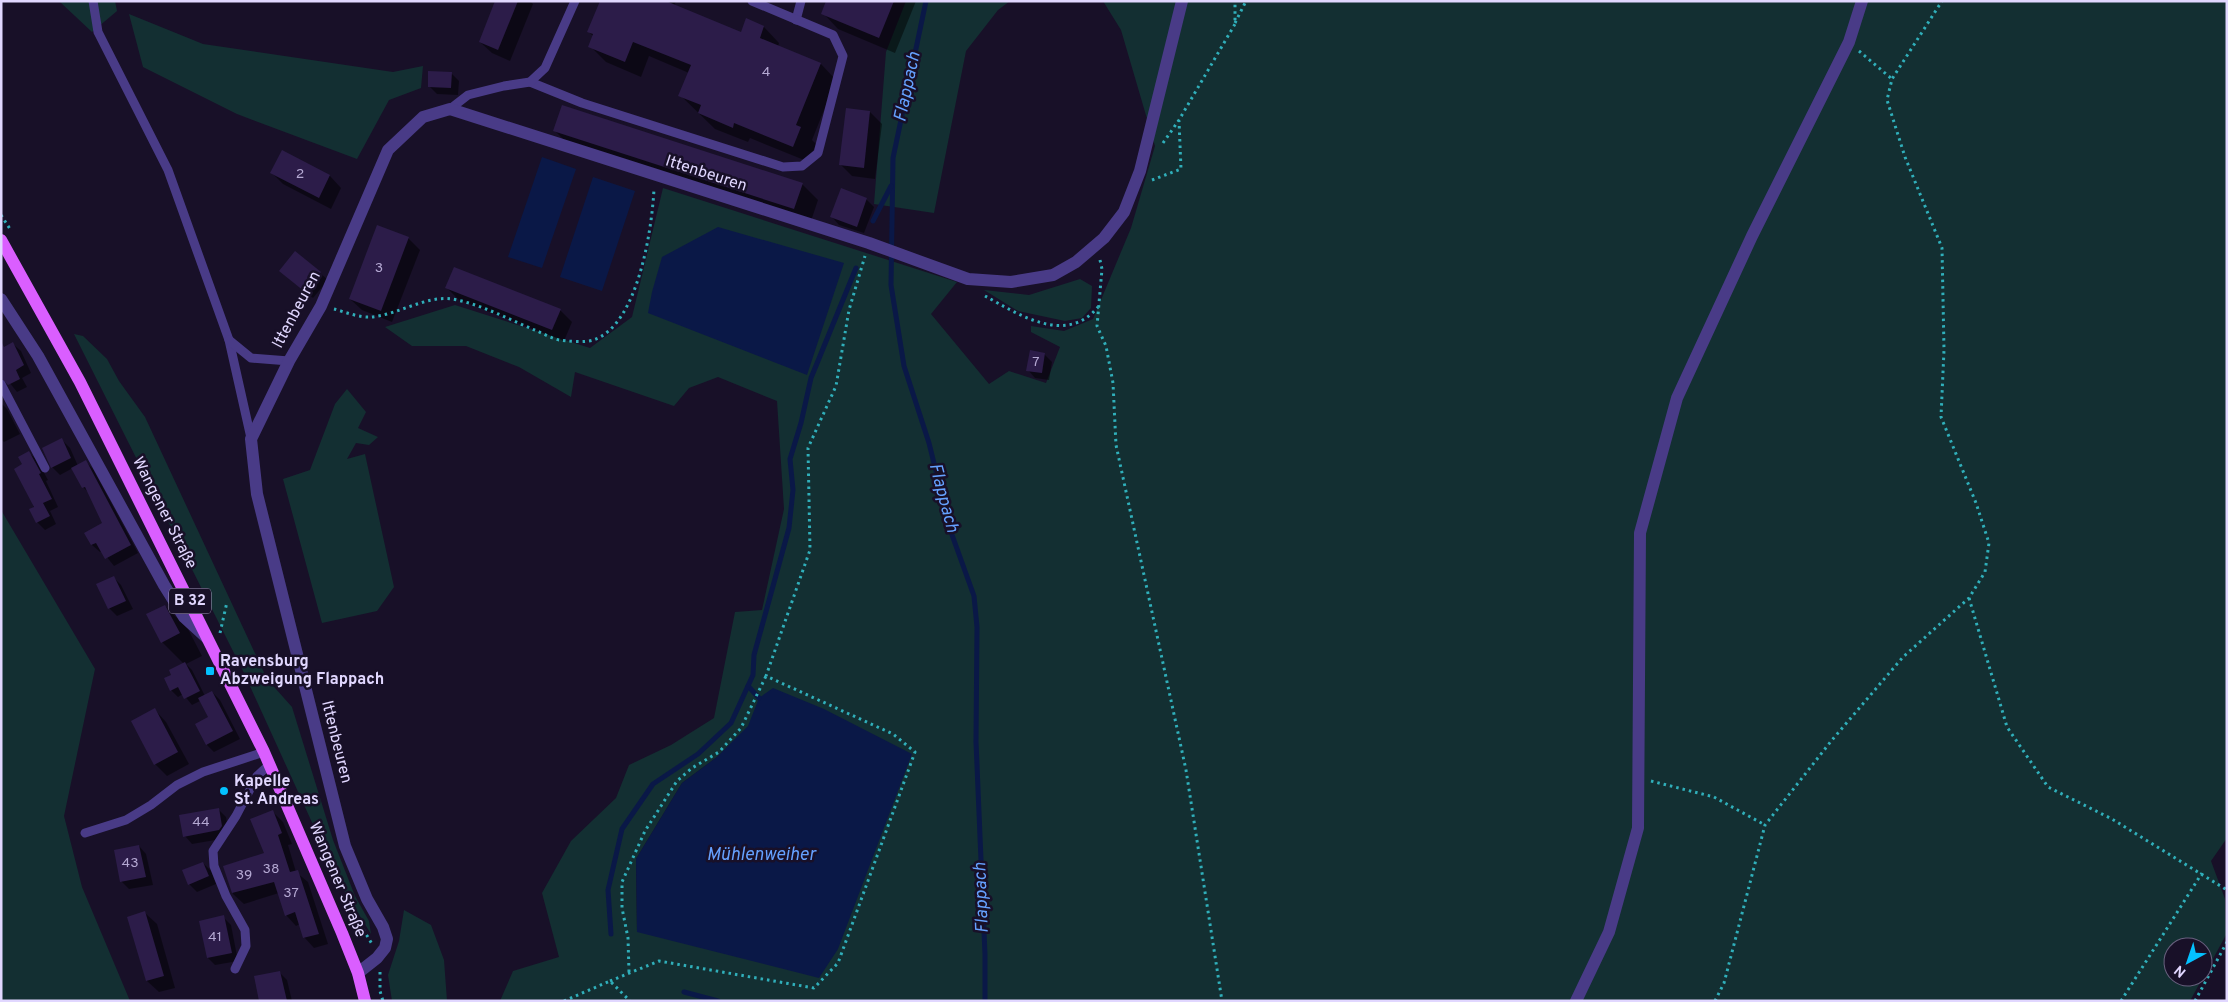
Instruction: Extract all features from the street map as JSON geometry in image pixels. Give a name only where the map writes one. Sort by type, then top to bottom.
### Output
[{"type":"main road","name":"Wangener Straße","points":[[1,240],[80,382],[215,637],[358,973],[365,1001]]},
{"type":"street","name":"Ittenbeuren","points":[[377,958],[384,948],[386,939],[383,927],[367,899],[345,846],[257,494],[251,439],[289,362],[321,306],[388,150],[423,117],[450,109],[874,245],[968,279],[1011,282],[1054,274],[1091,251],[1120,219],[1140,170],[1182,1]]},
{"type":"street","points":[[1576,1001],[1612,922],[1638,828],[1640,533],[1677,398],[1752,236],[1849,42],[1862,1]]},
{"type":"street","points":[[1,299],[38,356],[164,585],[184,617],[215,637]]},
{"type":"street","points":[[358,973],[377,958]]},
{"type":"lane","points":[[93,1],[98,32],[168,170],[229,340],[251,439]]},
{"type":"lane","points":[[530,82],[545,68],[575,1]]},
{"type":"lane","points":[[450,109],[468,96],[504,86],[530,82],[582,103],[783,167],[802,166],[818,153],[843,56],[833,35],[752,1]]},
{"type":"lane","points":[[796,20],[801,1]]},
{"type":"lane","points":[[229,340],[251,358],[289,362]]},
{"type":"lane","points":[[1,384],[45,468]]},
{"type":"lane","points":[[85,833],[126,820],[151,805],[177,785],[203,772],[267,758]]},
{"type":"lane","points":[[234,969],[246,946],[245,930],[226,896],[214,866],[214,851],[236,816],[267,758]]},
{"type":"path","points":[[1235,1],[1235,24]]},
{"type":"path","points":[[1144,148],[1156,152],[1179,120],[1235,24],[1246,1]]},
{"type":"path","points":[[1715,1001],[1724,982],[1765,825],[1832,740],[1903,657],[1969,598],[1985,572],[1989,543],[1976,503],[1941,418],[1944,350],[1942,248],[1905,157],[1887,100],[1892,79],[1942,1]]},
{"type":"path","points":[[1849,42],[1892,79]]},
{"type":"path","points":[[1132,188],[1181,169],[1179,120]]},
{"type":"path","points":[[321,306],[369,318],[398,312],[431,300],[450,299],[474,305],[559,340],[592,341],[610,329],[628,306],[642,263],[654,204],[655,174]]},
{"type":"path","points":[[629,972],[628,936],[622,908],[622,882],[645,831],[676,781],[692,768],[719,752],[741,728],[766,676],[810,550],[808,448],[836,386],[849,310],[874,245]]},
{"type":"path","points":[[1091,251],[1099,256],[1102,269],[1097,326],[1106,346],[1113,383],[1116,445],[1186,770],[1222,1001]]},
{"type":"path","points":[[968,279],[977,291],[1014,312],[1056,327],[1085,320],[1098,307]]},
{"type":"path","points":[[1969,598],[2007,728],[2048,787],[2112,819],[2227,890]]},
{"type":"path","points":[[215,637],[227,602]]},
{"type":"path","points":[[564,1001],[629,972],[659,961],[814,988],[838,963],[915,752],[893,734],[766,676]]},
{"type":"path","points":[[1639,778],[1714,797],[1765,825]]},
{"type":"path","points":[[2121,1001],[2202,873]]},
{"type":"path","points":[[2196,1001],[2227,942]]},
{"type":"path","points":[[377,958],[383,1001]]},
{"type":"path","points":[[610,981],[630,1001]]},
{"type":"green space","points":[[59,1],[115,1],[117,11],[92,32]]},
{"type":"green space","points":[[906,1],[1010,1],[998,10],[966,51],[934,213],[874,204],[886,52]]},
{"type":"green space","points":[[1103,1],[2227,1],[2227,838],[2211,861],[2225,899],[2226,935],[2213,959],[2213,937],[2163,937],[2163,987],[2198,987],[2190,1001],[500,1001],[513,971],[559,957],[542,893],[571,841],[616,798],[629,765],[671,745],[714,718],[735,612],[762,610],[784,509],[777,401],[718,377],[689,388],[674,406],[575,372],[571,397],[519,367],[466,346],[412,346],[385,327],[455,305],[590,348],[632,317],[663,188],[957,282],[931,314],[989,384],[1009,371],[1046,383],[1060,347],[1031,332],[1031,326],[1064,331],[1093,319],[1131,228],[1155,146],[1121,30]],"holes":[[[749,726],[637,932],[636,859],[682,783],[717,757]]]},
{"type":"green space","points":[[129,14],[203,44],[393,72],[423,66],[421,88],[389,100],[357,159],[237,114],[143,67]]},
{"type":"green space","points":[[1080,279],[1092,286],[1091,308],[1082,318],[1065,321],[1018,311],[984,290],[1029,295]]},
{"type":"green space","points":[[74,334],[83,336],[107,359],[119,381],[145,417],[267,679],[292,707],[333,840],[355,896],[369,921],[371,934],[340,884],[244,673]]},
{"type":"green space","points":[[347,389],[366,412],[358,428],[378,437],[369,445],[356,443],[347,459],[365,454],[394,587],[377,611],[322,623],[283,479],[310,470],[335,404]]},
{"type":"green space","points":[[1,510],[95,669],[64,816],[82,887],[130,1001],[1,1001]]},
{"type":"green space","points":[[404,910],[431,925],[444,960],[447,1001],[392,1001],[388,975],[399,941]]},
{"type":"water","points":[[542,157],[576,169],[542,268],[508,257]]},
{"type":"water","points":[[593,177],[635,191],[602,291],[560,277]]},
{"type":"water","points":[[718,227],[844,263],[807,375],[648,313],[662,257]]},
{"type":"water","name":"Mühlenweiher","points":[[773,688],[824,709],[912,754],[838,949],[819,978],[637,932],[636,859],[682,783],[717,757],[748,726],[759,698]]},
{"type":"building","points":[[495,1],[518,1],[498,50],[479,42]]},
{"type":"building","points":[[600,1],[666,1],[741,32],[746,18],[764,26],[760,38],[821,63],[796,125],[801,127],[793,147],[734,123],[733,128],[698,113],[701,105],[678,96],[691,65],[633,42],[625,62],[588,47],[593,34],[587,32]]},
{"type":"building","points":[[826,1],[894,1],[879,38],[821,14]]},
{"type":"building","points":[[428,71],[452,72],[451,88],[428,87]]},
{"type":"building","points":[[562,105],[803,183],[794,209],[553,131]]},
{"type":"building","points":[[846,108],[870,111],[864,168],[839,165]]},
{"type":"building","points":[[282,150],[330,175],[319,198],[270,173]]},
{"type":"building","points":[[841,188],[867,198],[857,227],[830,217]]},
{"type":"building","points":[[377,225],[409,237],[381,311],[349,299]]},
{"type":"building","points":[[295,251],[321,272],[305,292],[279,271]]},
{"type":"building","points":[[454,267],[561,309],[552,330],[445,288]]},
{"type":"building","points":[[1,341],[4,347],[13,342],[24,365],[16,370],[20,379],[8,385],[1,378]]},
{"type":"building","points":[[1030,350],[1045,353],[1042,373],[1026,371]]},
{"type":"building","points":[[62,438],[71,458],[51,468],[42,448]]},
{"type":"building","points":[[29,451],[52,499],[43,503],[50,516],[36,523],[29,509],[34,507],[14,469],[22,464],[18,457]]},
{"type":"building","points":[[86,460],[131,545],[105,559],[96,543],[91,545],[84,533],[102,523],[85,487],[82,488],[71,468]]},
{"type":"building","points":[[114,576],[126,601],[108,609],[96,584]]},
{"type":"building","points":[[165,605],[180,633],[161,643],[146,614]]},
{"type":"building","points":[[185,662],[200,691],[184,699],[178,687],[170,691],[164,678],[171,675],[169,670]]},
{"type":"building","points":[[212,691],[233,731],[206,745],[195,724],[208,717],[198,698]]},
{"type":"building","points":[[155,708],[178,752],[154,765],[131,721]]},
{"type":"building","points":[[219,808],[222,826],[219,830],[183,837],[179,815]]},
{"type":"building","points":[[273,810],[282,833],[278,835],[290,872],[298,870],[319,934],[303,938],[295,912],[285,916],[274,882],[232,893],[223,866],[264,853],[250,819]]},
{"type":"building","points":[[139,845],[146,877],[120,882],[114,850]]},
{"type":"building","points":[[203,862],[209,876],[188,885],[182,870]]},
{"type":"building","points":[[145,911],[164,976],[146,981],[127,917]]},
{"type":"building","points":[[224,915],[232,953],[207,958],[199,921]]},
{"type":"building","points":[[280,971],[287,1001],[259,1001],[254,976]]},
{"type":"waterway","name":"Flappach","points":[[926,1],[893,158],[891,285],[904,366],[929,443],[951,532],[974,596],[977,627],[976,742],[985,954],[985,1001]]},
{"type":"waterway","points":[[873,221],[891,186]]},
{"type":"waterway","points":[[611,934],[608,890],[622,829],[653,784],[698,754],[731,723],[753,675],[754,655],[789,528],[793,490],[790,459],[801,423],[811,378],[856,268]]},
{"type":"waterway","points":[[748,686],[759,698]]},
{"type":"waterway","points":[[684,992],[718,1001]]},
{"type":"place","name":"Ravensburg Abzweigung Flappach","points":[[210,671]]},
{"type":"place","name":"Kapelle St. Andreas","points":[[224,791]]}]
